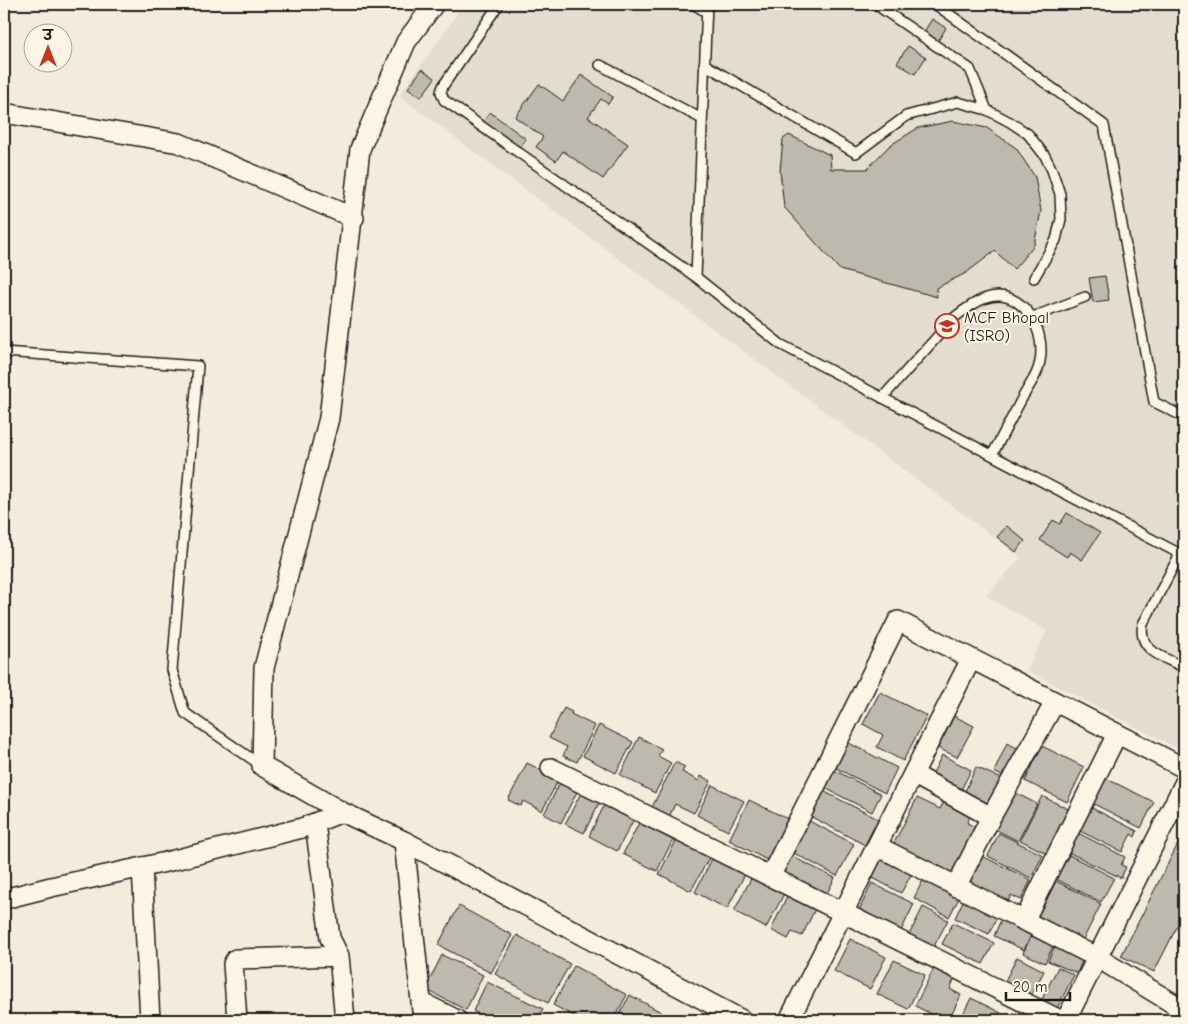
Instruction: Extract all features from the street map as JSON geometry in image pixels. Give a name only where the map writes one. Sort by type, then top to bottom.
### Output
[{"type":"street","points":[[434,4],[406,42],[360,149],[354,218],[329,418],[264,668],[262,766],[342,812],[404,841],[742,1020]]},
{"type":"street","points":[[4,113],[179,144],[354,218]]},
{"type":"street","points":[[770,877],[898,621],[1184,768]]},
{"type":"street","points":[[789,1020],[971,659]]},
{"type":"street","points":[[956,887],[1055,702]]},
{"type":"street","points":[[1024,921],[1117,734]]},
{"type":"street","points":[[551,768],[1060,1020]]},
{"type":"street","points":[[913,774],[992,817]]},
{"type":"street","points":[[1066,1020],[1184,784]]},
{"type":"street","points":[[4,899],[293,830],[342,812]]},
{"type":"street","points":[[315,823],[330,938],[340,956],[344,1020]]},
{"type":"street","points":[[404,841],[422,1011],[457,1020]]},
{"type":"street","points":[[877,846],[1098,958],[1184,1010]]},
{"type":"street","points":[[142,867],[150,1020]]},
{"type":"street","points":[[237,1020],[233,964],[236,959],[340,956]]},
{"type":"lane","points":[[499,4],[443,86],[441,92],[444,100],[696,278],[780,344],[1182,555],[1143,624],[1142,630],[1148,649],[1184,668]]},
{"type":"lane","points":[[693,4],[706,8],[696,278]]},
{"type":"lane","points":[[875,4],[970,69],[987,110]]},
{"type":"lane","points":[[934,4],[1104,125],[1154,402],[1184,416]]},
{"type":"lane","points":[[704,64],[856,153],[906,116],[958,102],[987,110],[1010,122],[1028,134],[1045,156],[1060,194],[1061,219],[1056,240],[1034,278]]},
{"type":"lane","points":[[600,65],[702,119]]},
{"type":"lane","points":[[882,398],[955,317],[979,301],[997,295],[1006,296],[1017,302],[1033,317],[1040,339],[1040,354],[1036,374],[992,455]]},
{"type":"lane","points":[[1033,317],[1085,297]]},
{"type":"lane","points":[[4,352],[198,366],[172,670],[185,713],[262,766]]},
{"type":"shaded area","name":"MCF Bhopal (ISRO)","points":[[464,4],[1184,4],[1184,752],[1026,670],[1047,631],[986,596],[1021,557],[399,96]]},
{"type":"building","points":[[932,19],[946,28],[938,41],[923,33]]},
{"type":"building","points":[[908,46],[926,57],[915,74],[897,63]]},
{"type":"building","points":[[422,69],[435,78],[421,97],[408,88]]},
{"type":"building","points":[[581,75],[613,97],[608,104],[601,99],[588,117],[628,144],[603,179],[563,151],[556,161],[536,147],[543,137],[515,117],[539,84],[563,101]]},
{"type":"building","points":[[490,112],[526,139],[518,150],[482,123]]},
{"type":"building","points":[[953,121],[987,128],[1016,148],[1035,177],[1041,211],[1034,245],[1014,269],[995,251],[966,273],[936,288],[937,297],[840,270],[784,207],[780,171],[783,139],[789,135],[830,155],[831,169],[867,169],[889,146],[918,128]]},
{"type":"building","points":[[1105,276],[1109,300],[1093,302],[1089,278]]},
{"type":"building","points":[[1067,513],[1100,533],[1082,560],[1070,552],[1067,557],[1040,540],[1053,520],[1060,524]]},
{"type":"building","points":[[1007,526],[1025,541],[1016,552],[997,537]]},
{"type":"building","points":[[880,692],[927,716],[903,761],[877,747],[883,735],[863,724]]},
{"type":"building","points":[[564,708],[572,712],[571,714],[595,726],[577,762],[563,756],[567,747],[549,738]]},
{"type":"building","points":[[954,716],[974,726],[957,757],[938,748]]},
{"type":"building","points":[[599,725],[633,742],[616,773],[583,756]]},
{"type":"building","points":[[639,737],[662,749],[658,756],[671,763],[655,793],[620,775]]},
{"type":"building","points":[[845,741],[897,768],[885,793],[832,766]]},
{"type":"building","points":[[1007,743],[1021,750],[1007,778],[994,772]]},
{"type":"building","points":[[1042,746],[1084,767],[1067,802],[1025,781]]},
{"type":"building","points":[[942,755],[971,770],[960,792],[931,777]]},
{"type":"building","points":[[675,762],[685,767],[682,772],[699,781],[701,776],[711,781],[694,813],[675,804],[669,817],[651,809]]},
{"type":"building","points":[[527,763],[559,779],[542,811],[523,801],[521,806],[508,800]]},
{"type":"building","points":[[828,767],[881,794],[872,812],[819,785]]},
{"type":"building","points":[[976,767],[1006,781],[991,812],[962,798]]},
{"type":"building","points":[[1103,777],[1154,802],[1141,828],[1090,802]]},
{"type":"building","points":[[562,779],[579,788],[561,823],[544,814]]},
{"type":"building","points":[[712,785],[744,801],[728,831],[697,815]]},
{"type":"building","points":[[821,790],[878,819],[865,845],[808,815]]},
{"type":"building","points":[[1010,790],[1037,804],[1018,841],[991,827]]},
{"type":"building","points":[[582,791],[600,801],[584,833],[565,824]]},
{"type":"building","points":[[947,796],[973,810],[967,823],[980,829],[953,880],[891,849],[917,798],[940,809]]},
{"type":"building","points":[[1042,796],[1072,811],[1050,855],[1020,840]]},
{"type":"building","points":[[749,800],[788,819],[767,860],[729,840]]},
{"type":"building","points":[[605,804],[634,819],[617,851],[589,836]]},
{"type":"building","points":[[1088,806],[1137,831],[1135,837],[1131,834],[1122,852],[1076,829]]},
{"type":"building","points":[[809,821],[854,844],[837,876],[792,852]]},
{"type":"building","points":[[639,823],[673,840],[657,871],[623,854]]},
{"type":"building","points":[[1184,832],[1184,913],[1154,972],[1121,956]]},
{"type":"building","points":[[999,833],[1043,855],[1031,878],[988,856]]},
{"type":"building","points":[[1078,833],[1125,857],[1121,865],[1126,867],[1121,878],[1068,852]]},
{"type":"building","points":[[677,839],[710,856],[691,891],[659,874]]},
{"type":"building","points":[[883,853],[912,873],[901,893],[871,877]]},
{"type":"building","points":[[978,854],[1031,880],[1021,900],[1011,895],[1005,908],[961,886]]},
{"type":"building","points":[[714,855],[746,872],[727,909],[695,892]]},
{"type":"building","points":[[1069,855],[1114,878],[1101,902],[1056,879]]},
{"type":"building","points":[[791,856],[835,878],[825,897],[781,874]]},
{"type":"building","points":[[754,873],[786,890],[766,928],[734,911]]},
{"type":"building","points":[[924,878],[960,896],[949,917],[914,898]]},
{"type":"building","points":[[1056,881],[1101,904],[1082,942],[1031,917],[1038,904],[1043,907]]},
{"type":"building","points":[[872,883],[914,904],[901,931],[859,910]]},
{"type":"building","points":[[789,892],[817,905],[802,936],[792,932],[788,939],[771,930]]},
{"type":"building","points":[[965,897],[999,913],[989,934],[955,918]]},
{"type":"building","points":[[459,906],[512,935],[491,973],[438,945]]},
{"type":"building","points":[[923,907],[948,920],[933,948],[909,935]]},
{"type":"building","points":[[1002,917],[1033,931],[1024,950],[994,936]]},
{"type":"building","points":[[953,923],[994,943],[983,964],[942,944]]},
{"type":"building","points":[[1033,932],[1055,942],[1045,963],[1023,953]]},
{"type":"building","points":[[517,935],[570,964],[548,1003],[495,974]]},
{"type":"building","points":[[850,939],[886,957],[870,989],[834,971]]},
{"type":"building","points":[[1057,941],[1085,954],[1077,973],[1048,961]]},
{"type":"building","points":[[442,955],[483,975],[466,1010],[425,989]]},
{"type":"building","points":[[1017,957],[1044,971],[1030,998],[1003,985]]},
{"type":"building","points":[[894,960],[925,975],[908,1009],[877,994]]},
{"type":"building","points":[[936,964],[956,975],[950,989],[961,995],[949,1020],[944,1020],[915,1006]]},
{"type":"building","points":[[574,966],[627,995],[613,1020],[581,1020],[553,1005]]},
{"type":"building","points":[[1058,967],[1074,975],[1055,1012],[1039,1005]]},
{"type":"building","points":[[487,982],[543,1009],[537,1020],[491,1020],[473,1011]]},
{"type":"building","points":[[630,995],[670,1017],[668,1020],[616,1020]]},
{"type":"building","points":[[971,998],[1001,1013],[997,1020],[960,1020]]},
{"type":"building","points":[[551,1015],[561,1020],[548,1020]]},
{"type":"place","name":"MCF Bhopal (ISRO)","points":[[947,326]]}]
